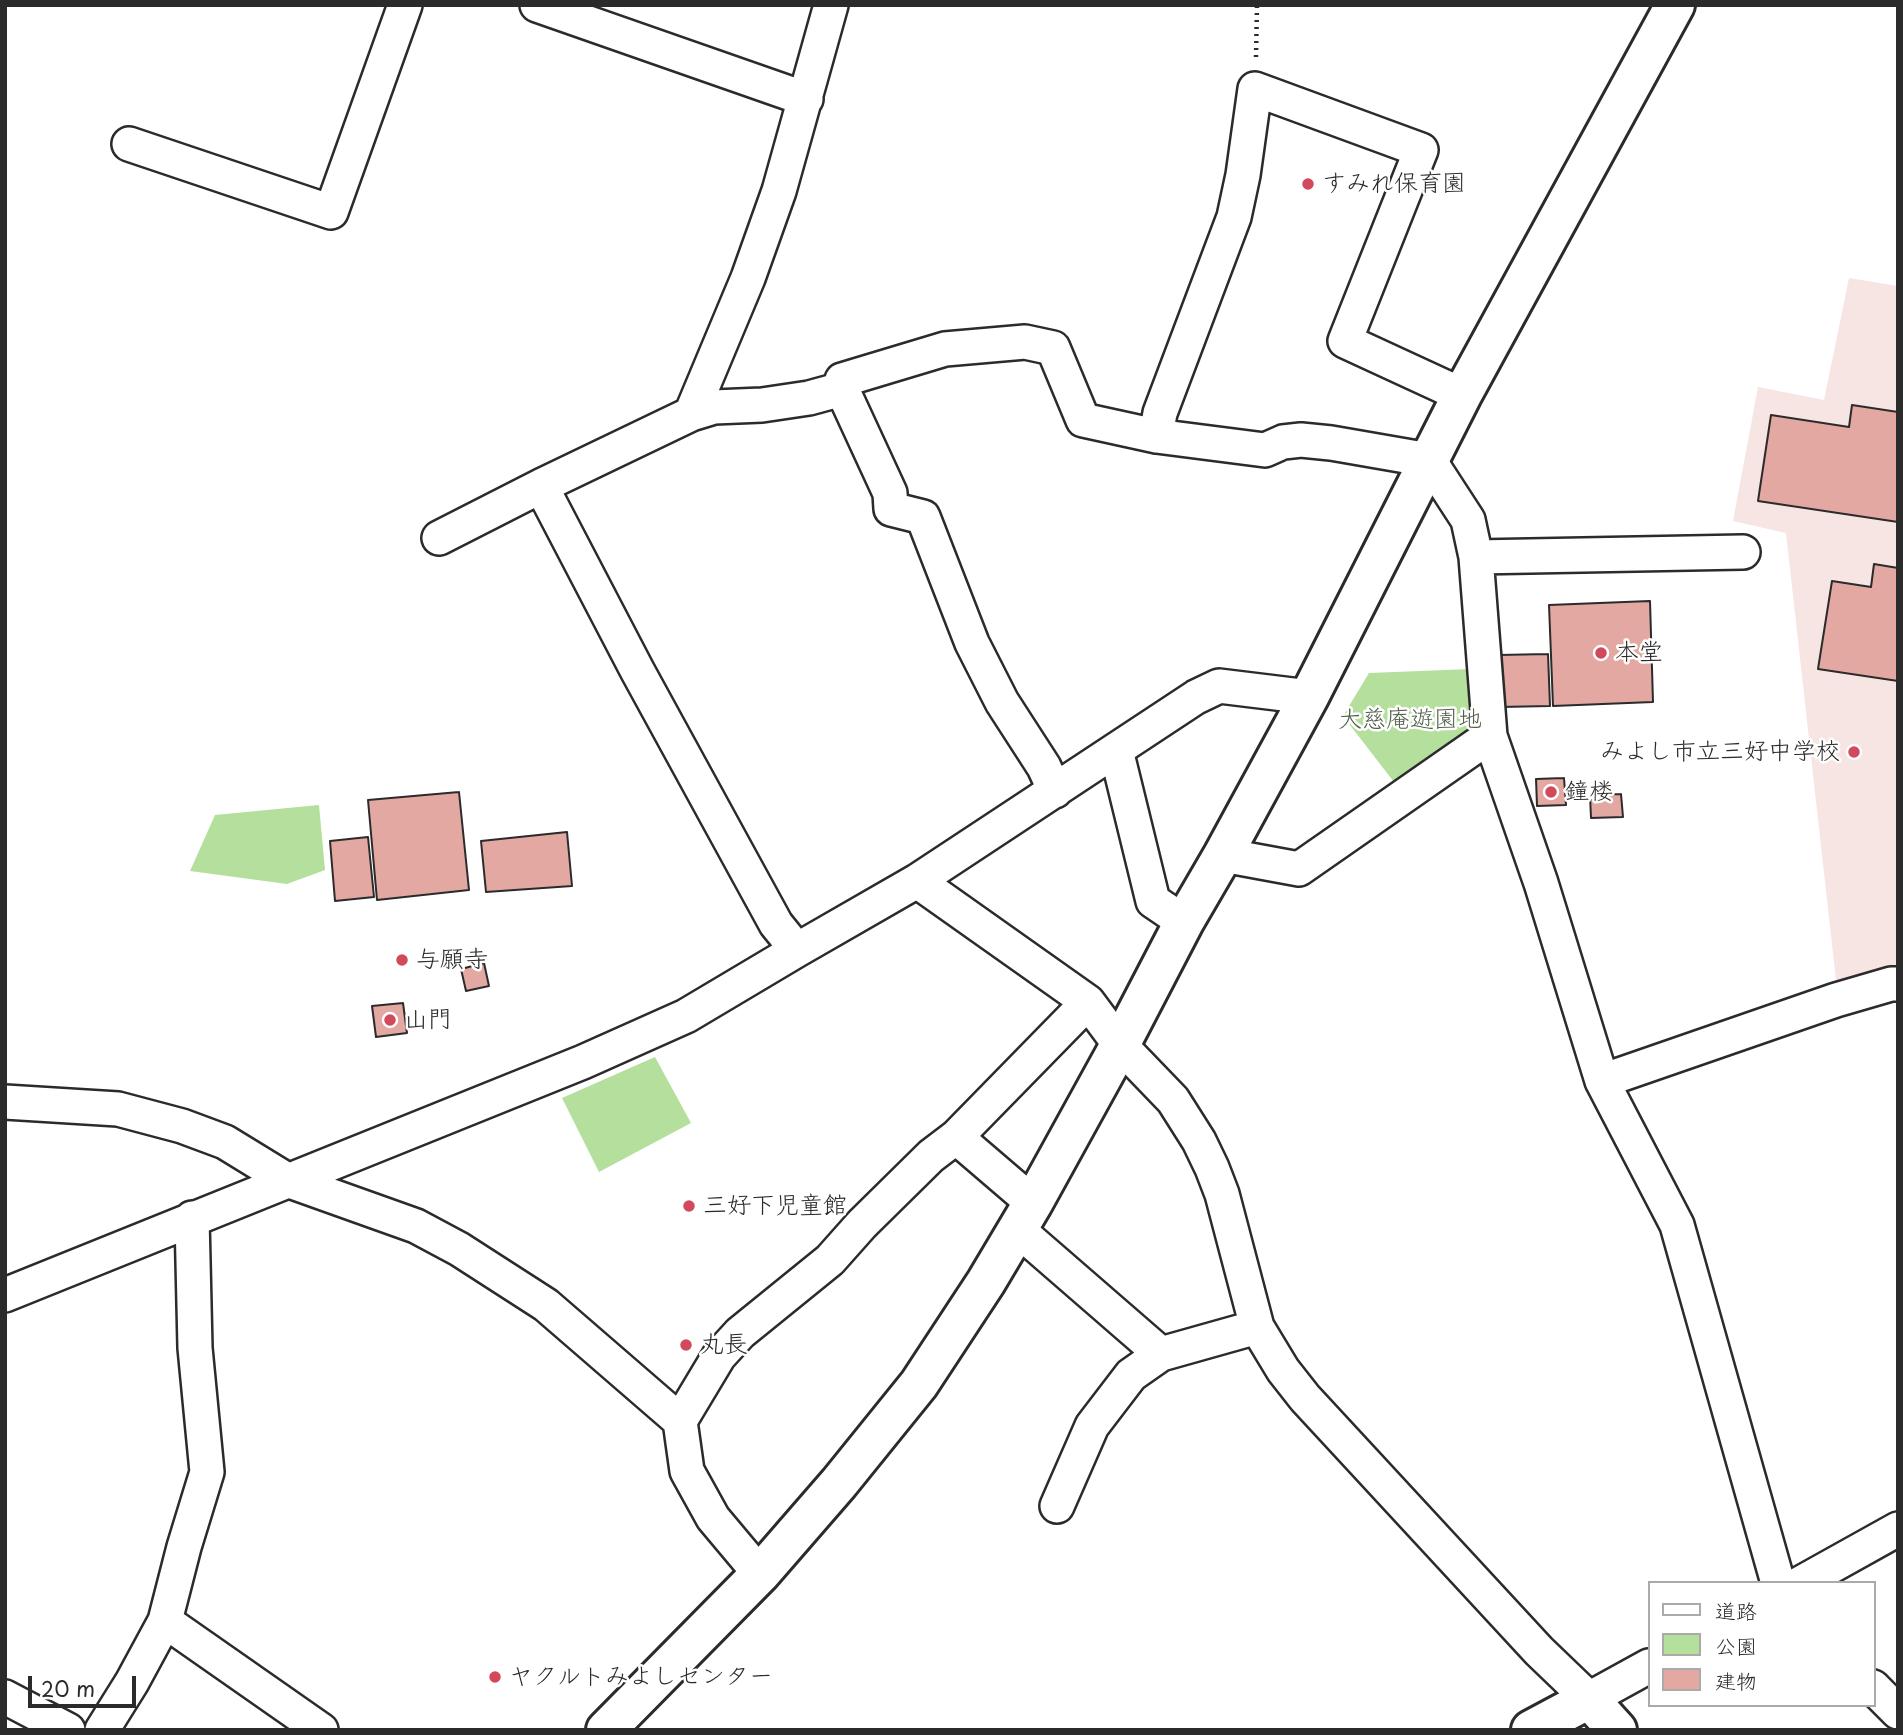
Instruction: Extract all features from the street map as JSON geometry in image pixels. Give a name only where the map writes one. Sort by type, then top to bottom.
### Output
[{"type":"street","points":[[129,144],[331,212],[405,5]]},
{"type":"street","points":[[537,5],[806,99]]},
{"type":"street","points":[[691,414],[748,278],[779,191],[831,5]]},
{"type":"street","points":[[606,1730],[760,1574],[839,1482],[919,1384],[986,1282],[1120,1045],[1184,922],[1309,698],[1462,395],[1675,5]]},
{"type":"street","points":[[1157,436],[1160,413],[1234,217],[1255,89],[1421,150],[1345,341],[1462,395]]},
{"type":"street","points":[[1055,792],[1044,767],[1002,702],[972,643],[923,517],[891,509],[890,493],[842,388],[842,380],[945,349],[1025,342],[1053,348],[1083,420],[1157,436],[1265,450],[1283,442],[1301,440],[1429,460],[1468,520],[1476,557],[1490,736],[1541,883],[1602,1081],[1677,1225],[1777,1581]]},
{"type":"street","points":[[439,538],[691,414],[714,407],[762,405],[809,398],[842,388]]},
{"type":"street","points":[[541,486],[637,670],[769,912],[797,950]]},
{"type":"street","points":[[1476,557],[1743,552]]},
{"type":"street","points":[[5,1295],[583,1062],[686,1016],[917,881],[1196,697],[1219,685],[1309,698]]},
{"type":"street","points":[[1223,855],[1299,869],[1490,736]]},
{"type":"street","points":[[1116,750],[1153,901],[1184,922]]},
{"type":"street","points":[[917,881],[1088,1002],[1120,1045],[1173,1100],[1204,1150],[1222,1194],[1257,1327],[1283,1370],[1305,1398],[1530,1641],[1617,1730]]},
{"type":"street","points":[[1602,1081],[1836,1000],[1898,984]]},
{"type":"street","points":[[760,1574],[713,1518],[687,1471],[680,1421],[719,1356],[740,1333],[830,1260],[862,1224],[931,1156],[956,1137],[1088,1002]]},
{"type":"street","points":[[5,1102],[118,1110],[182,1126],[225,1142],[287,1180],[416,1226],[480,1262],[546,1305],[680,1421]]},
{"type":"street","points":[[956,1137],[1025,1216],[1161,1354]]},
{"type":"street","points":[[102,1730],[165,1621],[206,1472],[195,1348],[192,1219]]},
{"type":"street","points":[[1057,1506],[1091,1426],[1131,1375],[1161,1354],[1257,1327]]},
{"type":"street","points":[[1805,1581],[1898,1529]]},
{"type":"street","points":[[165,1621],[321,1730]]},
{"type":"street","points":[[1531,1730],[1647,1667]]},
{"type":"street","points":[[1875,1689],[1898,1712]]},
{"type":"street","points":[[5,1697],[68,1730]]},
{"type":"path","points":[[1255,89],[1257,5]]},
{"type":"shaded area","name":"みよし市立三好中学校","points":[[1849,278],[1898,286],[1898,971],[1836,980],[1786,533],[1733,521],[1758,387],[1824,400]]},
{"type":"green space","name":"大慈庵遊園地","points":[[1471,669],[1471,741],[1397,786],[1343,716],[1369,673]]},
{"type":"green space","points":[[319,805],[325,870],[287,884],[190,871],[215,815]]},
{"type":"green space","points":[[655,1057],[691,1123],[599,1172],[562,1098]]},
{"type":"building","points":[[1852,405],[1898,412],[1898,522],[1758,501],[1771,415],[1849,427]]},
{"type":"building","points":[[1874,564],[1898,568],[1898,681],[1818,669],[1832,581],[1871,587]]},
{"type":"building","name":"本堂","points":[[1650,601],[1653,702],[1553,706],[1549,605]]},
{"type":"building","points":[[1548,654],[1550,706],[1500,707],[1499,655]]},
{"type":"building","name":"鐘楼","points":[[1564,778],[1566,805],[1537,806],[1536,779]]},
{"type":"building","points":[[459,792],[469,890],[377,900],[368,800]]},
{"type":"building","points":[[1621,794],[1623,817],[1591,818],[1590,795]]},
{"type":"building","points":[[567,832],[572,886],[486,892],[481,841]]},
{"type":"building","points":[[368,837],[374,897],[335,901],[330,841]]},
{"type":"building","points":[[484,963],[489,986],[466,991],[461,969]]},
{"type":"building","name":"山門","points":[[403,1003],[407,1033],[376,1037],[372,1006]]},
{"type":"place","name":"すみれ保育園","points":[[1308,184]]},
{"type":"place","name":"本堂","points":[[1601,653]]},
{"type":"place","name":"みよし市立三好中学校","points":[[1854,752]]},
{"type":"place","name":"鐘楼","points":[[1551,792]]},
{"type":"place","name":"与願寺","points":[[402,960]]},
{"type":"place","name":"山門","points":[[390,1020]]},
{"type":"place","name":"三好下児童館","points":[[689,1206]]},
{"type":"place","name":"丸長","points":[[686,1345]]},
{"type":"place","name":"ヤクルトみよしセンター","points":[[495,1677]]}]
